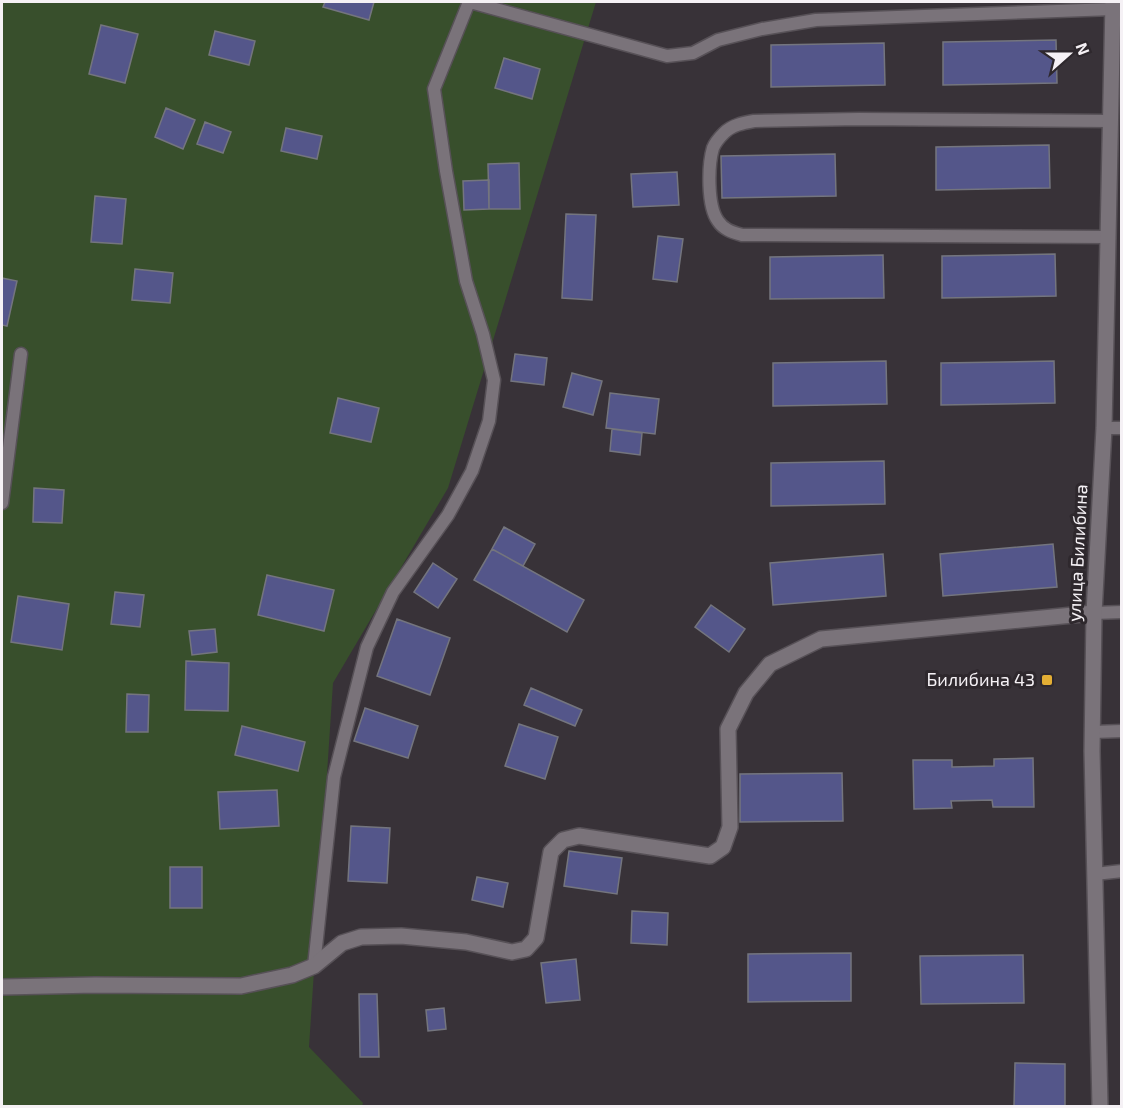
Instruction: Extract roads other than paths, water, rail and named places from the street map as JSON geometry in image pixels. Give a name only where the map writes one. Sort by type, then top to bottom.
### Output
[{"type":"street","name":"улица Билибина","points":[[1100,1107],[1093,732],[1094,613],[1104,428],[1113,5]]},
{"type":"street","points":[[2,987],[241,986],[292,975],[314,966],[342,944],[361,937],[412,937],[466,942],[512,952],[526,949],[536,938],[551,852],[563,840],[579,836],[710,856],[723,847],[730,827],[728,729],[746,693],[770,664],[821,639],[1094,613]]},
{"type":"lane","points":[[314,966],[334,777],[367,647],[393,592],[448,515],[472,471],[489,421],[494,380],[483,334],[466,281],[434,89],[470,2],[667,56],[693,53],[718,40],[762,29],[816,20],[1113,5]]},
{"type":"lane","points":[[1108,237],[742,235],[726,230],[717,220],[712,208],[710,172],[714,146],[725,131],[737,124],[754,121],[859,119],[1110,121]]},
{"type":"lane","points":[[2,503],[21,354]]},
{"type":"lane","points":[[1104,428],[1122,428]]},
{"type":"lane","points":[[1094,613],[1122,612]]},
{"type":"lane","points":[[1093,732],[1122,731]]},
{"type":"lane","points":[[1095,874],[1122,871]]},
{"type":"place","name":"Билибина 43","points":[[1047,680]]}]
